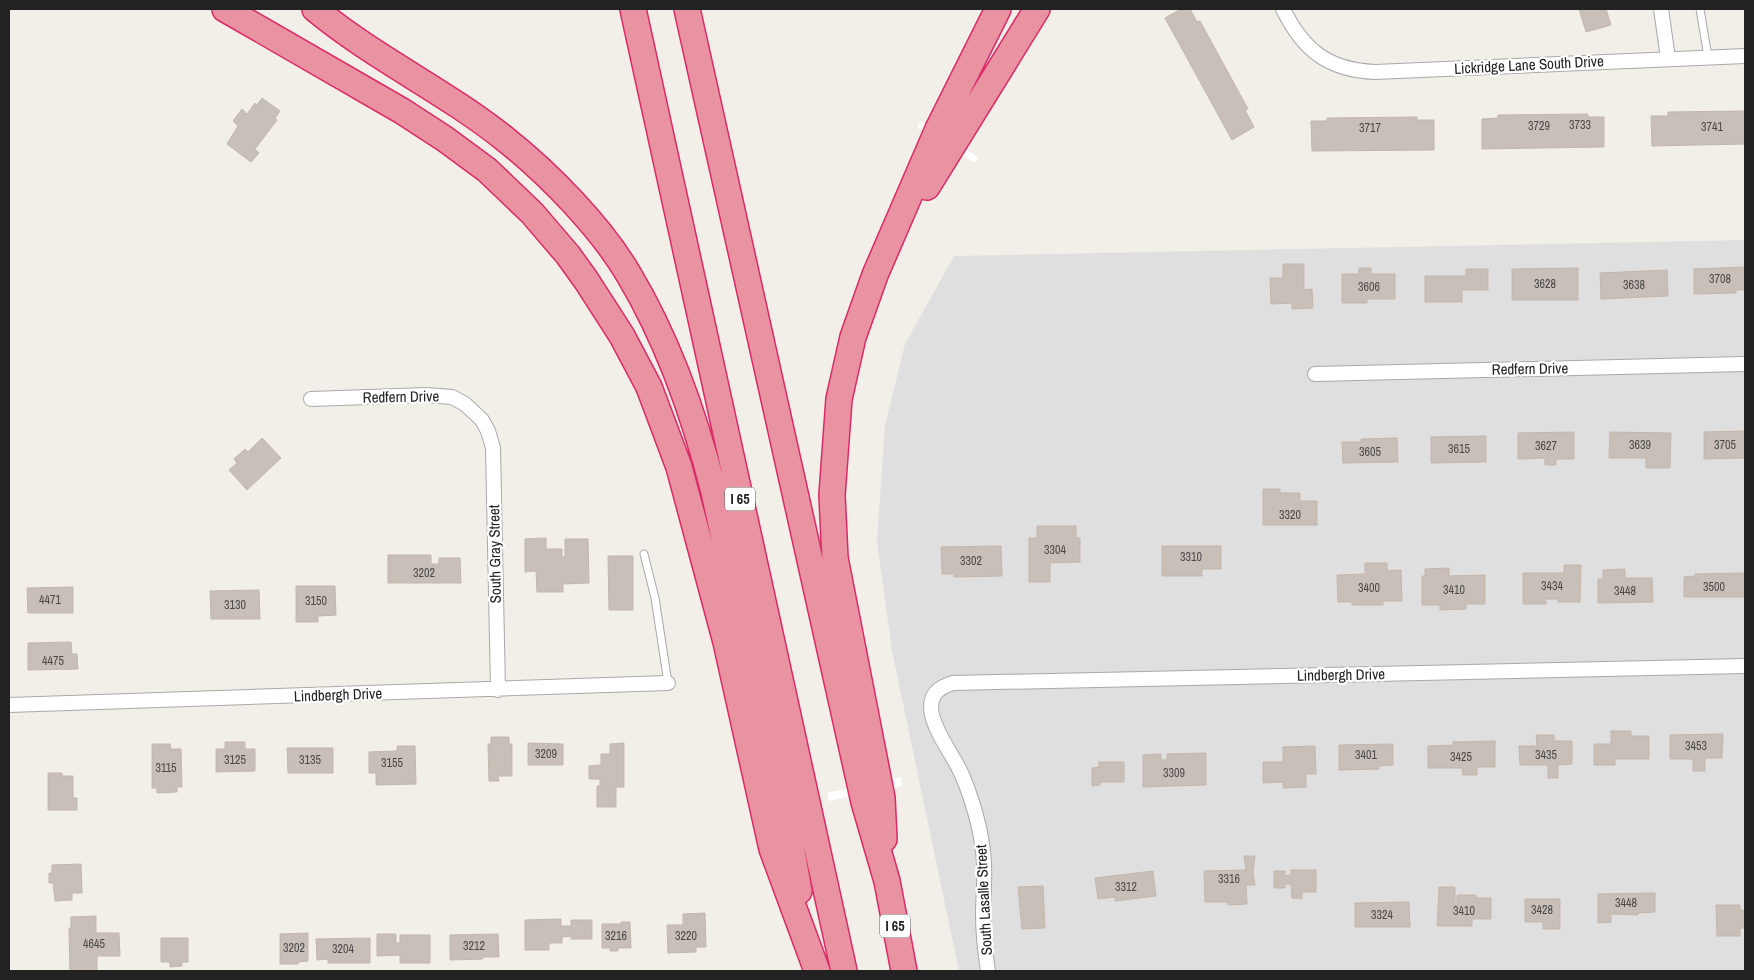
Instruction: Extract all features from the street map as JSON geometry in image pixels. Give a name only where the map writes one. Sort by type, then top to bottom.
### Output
[{"type":"highway","points":[[225,9],[402,111],[466,154],[511,193],[551,234],[609,314],[649,387],[678,467],[726,642],[772,849],[813,960]]},
{"type":"highway","points":[[316,9],[380,56],[466,111],[498,134],[542,171],[606,240],[629,274],[666,346],[703,450],[791,846],[813,960]]},
{"type":"highway","name":"I 65","points":[[634,9],[844,971]]},
{"type":"highway","name":"I 65","points":[[686,9],[864,802],[886,881],[904,971]]},
{"type":"highway","points":[[886,881],[882,798],[835,558],[832,495],[836,430],[844,375],[853,337],[875,275],[938,129],[998,9]]},
{"type":"highway","points":[[875,275],[969,117],[1037,9]]},
{"type":"street","name":"Lickridge Lane South Drive","points":[[1283,9],[1299,36],[1317,54],[1344,68],[1375,72],[1745,56]]},
{"type":"street","points":[[1662,9],[1668,58]]},
{"type":"street","name":"Redfern Drive","points":[[1316,374],[1745,364]]},
{"type":"street","name":"Redfern Drive","points":[[311,399],[426,394],[452,397],[465,404],[482,420]]},
{"type":"street","name":"South Gray Street","points":[[482,420],[488,431],[493,448],[498,690]]},
{"type":"street","name":"Lindbergh Drive","points":[[938,690],[954,684],[1745,666]]},
{"type":"street","name":"Lindbergh Drive","points":[[9,705],[668,684]]},
{"type":"street","name":"South Lasalle Street","points":[[938,690],[932,704],[935,726],[965,782],[975,810],[980,834],[984,865],[983,935],[988,971]]},
{"type":"lane","points":[[1700,9],[1708,57]]},
{"type":"lane","points":[[644,554],[655,598],[668,684]]},
{"type":"shaded area","points":[[1745,240],[1745,971],[959,971],[892,651],[877,542],[885,425],[905,344],[954,256]]},
{"type":"pier","points":[[921,121],[978,157],[975,163],[917,127]]},
{"type":"pier","points":[[901,777],[902,786],[829,801],[827,793]]},
{"type":"building","points":[[1181,9],[1190,9],[1197,22],[1200,21],[1248,109],[1245,110],[1254,127],[1232,140],[1165,18]]},
{"type":"building","points":[[1579,9],[1606,9],[1611,25],[1586,32]]},
{"type":"building","points":[[262,98],[280,111],[275,118],[277,120],[255,149],[259,153],[251,162],[227,144],[238,126],[233,121],[242,109],[247,114],[255,103],[257,105]]},
{"type":"building","points":[[1745,111],[1745,144],[1652,146],[1651,116],[1668,116],[1668,112]]},
{"type":"building","points":[[1588,114],[1588,117],[1604,117],[1604,147],[1482,149],[1482,119],[1498,118],[1498,115]]},
{"type":"building","points":[[1417,117],[1417,120],[1434,120],[1434,150],[1312,151],[1311,121],[1327,121],[1327,118]]},
{"type":"building","points":[[1283,264],[1304,264],[1304,290],[1312,289],[1313,308],[1292,309],[1292,303],[1271,304],[1270,278],[1283,278]]},
{"type":"building","points":[[1745,267],[1745,290],[1736,290],[1736,293],[1694,294],[1694,269]]},
{"type":"building","points":[[1359,268],[1371,268],[1371,274],[1395,274],[1395,299],[1367,299],[1367,303],[1342,303],[1342,274],[1359,274]]},
{"type":"building","points":[[1578,268],[1578,300],[1512,300],[1512,269]]},
{"type":"building","points":[[1466,269],[1488,269],[1488,290],[1462,290],[1462,302],[1425,302],[1425,276],[1466,276]]},
{"type":"building","points":[[1667,270],[1668,296],[1601,299],[1600,273]]},
{"type":"building","points":[[1745,431],[1745,458],[1704,459],[1704,432]]},
{"type":"building","points":[[1574,432],[1574,459],[1556,459],[1556,465],[1545,465],[1545,458],[1518,459],[1518,433]]},
{"type":"building","points":[[1610,432],[1671,433],[1670,468],[1646,468],[1646,458],[1609,458]]},
{"type":"building","points":[[1486,436],[1486,462],[1431,463],[1431,437]]},
{"type":"building","points":[[262,438],[281,458],[247,490],[229,470],[237,463],[234,459],[245,449],[248,452]]},
{"type":"building","points":[[1397,438],[1398,462],[1343,463],[1342,442],[1361,442],[1361,439]]},
{"type":"building","points":[[1263,489],[1280,489],[1280,493],[1300,493],[1300,506],[1301,501],[1317,501],[1317,525],[1263,525]]},
{"type":"building","points":[[1037,526],[1076,526],[1076,538],[1080,538],[1080,562],[1050,563],[1050,582],[1029,582],[1029,538],[1037,538]]},
{"type":"building","points":[[546,538],[546,549],[562,549],[562,557],[565,557],[565,539],[588,539],[589,583],[563,584],[563,592],[537,592],[536,571],[525,572],[525,539]]},
{"type":"building","points":[[1001,546],[1002,576],[954,577],[954,574],[942,574],[941,547]]},
{"type":"building","points":[[1162,546],[1221,546],[1221,569],[1202,569],[1202,576],[1162,576]]},
{"type":"building","points":[[388,555],[431,555],[431,564],[439,564],[439,558],[460,558],[461,583],[388,583]]},
{"type":"building","points":[[608,556],[633,556],[633,610],[609,610]]},
{"type":"building","points":[[1365,563],[1387,563],[1387,571],[1401,570],[1402,601],[1383,601],[1383,605],[1352,605],[1352,602],[1338,602],[1337,575],[1365,574]]},
{"type":"building","points":[[1564,565],[1581,565],[1580,602],[1558,602],[1558,599],[1546,599],[1546,604],[1523,604],[1523,573],[1564,573]]},
{"type":"building","points":[[1449,568],[1449,576],[1485,575],[1485,604],[1466,604],[1466,609],[1440,610],[1440,605],[1422,605],[1422,576],[1425,576],[1425,569]]},
{"type":"building","points":[[1625,569],[1625,578],[1652,578],[1653,602],[1598,603],[1598,579],[1603,579],[1603,570]]},
{"type":"building","points":[[1745,573],[1745,597],[1684,597],[1684,577],[1695,576],[1695,574]]},
{"type":"building","points":[[296,586],[335,586],[336,615],[318,616],[318,622],[296,622]]},
{"type":"building","points":[[73,587],[73,613],[28,613],[27,588]]},
{"type":"building","points":[[259,590],[260,619],[211,619],[210,591]]},
{"type":"building","points":[[71,642],[72,654],[77,654],[78,669],[28,670],[28,643]]},
{"type":"building","points":[[1611,731],[1631,731],[1631,736],[1649,736],[1649,759],[1615,759],[1615,765],[1594,765],[1594,744],[1611,744]]},
{"type":"building","points":[[1723,734],[1722,758],[1705,758],[1705,771],[1693,771],[1693,759],[1670,759],[1670,735]]},
{"type":"building","points":[[1536,735],[1554,735],[1554,741],[1572,741],[1572,764],[1558,765],[1558,778],[1548,778],[1548,765],[1520,765],[1519,746],[1537,746]]},
{"type":"building","points":[[491,737],[509,737],[509,744],[512,744],[512,776],[498,776],[499,781],[489,781],[488,744],[491,744]]},
{"type":"building","points":[[1495,741],[1495,767],[1477,767],[1477,775],[1463,775],[1462,768],[1428,768],[1428,746],[1453,745],[1453,742]]},
{"type":"building","points":[[225,742],[245,742],[245,749],[255,749],[255,771],[216,772],[216,749],[225,749]]},
{"type":"building","points":[[528,743],[563,744],[563,765],[528,765]]},
{"type":"building","points":[[624,743],[624,787],[616,787],[616,807],[597,807],[597,786],[600,786],[600,779],[589,779],[589,766],[601,765],[601,754],[610,754],[610,744]]},
{"type":"building","points":[[152,744],[170,744],[171,749],[181,749],[182,787],[177,787],[177,792],[157,793],[157,788],[152,788]]},
{"type":"building","points":[[1393,744],[1393,765],[1379,766],[1379,769],[1339,770],[1339,745]]},
{"type":"building","points":[[397,746],[415,746],[416,784],[376,785],[376,773],[369,773],[369,752],[397,751]]},
{"type":"building","points":[[1315,746],[1316,774],[1306,774],[1306,787],[1283,788],[1283,782],[1263,783],[1263,762],[1283,762],[1283,747]]},
{"type":"building","points":[[287,748],[333,748],[333,773],[288,773]]},
{"type":"building","points":[[1206,753],[1206,785],[1143,787],[1143,755],[1161,754],[1161,760],[1167,760],[1167,754]]},
{"type":"building","points":[[1099,762],[1124,762],[1124,782],[1100,782],[1100,785],[1092,786],[1092,768],[1099,767]]},
{"type":"building","points":[[48,773],[62,773],[62,776],[73,776],[73,798],[77,798],[77,810],[48,810]]},
{"type":"building","points":[[1244,856],[1255,856],[1253,872],[1255,885],[1246,885],[1247,904],[1228,905],[1228,902],[1205,902],[1204,871],[1246,870]]},
{"type":"building","points":[[81,864],[82,893],[72,893],[72,900],[55,901],[53,883],[49,883],[49,873],[52,873],[52,865]]},
{"type":"building","points":[[1291,870],[1316,870],[1316,892],[1302,892],[1302,899],[1292,898],[1291,884],[1285,884],[1285,888],[1274,888],[1274,871],[1285,871],[1285,876],[1291,875]]},
{"type":"building","points":[[1153,871],[1156,896],[1115,901],[1115,897],[1098,899],[1095,878]]},
{"type":"building","points":[[1043,886],[1045,928],[1022,929],[1018,887]]},
{"type":"building","points":[[1439,887],[1455,887],[1455,903],[1457,903],[1457,895],[1476,895],[1476,898],[1491,898],[1491,919],[1472,919],[1472,926],[1437,926]]},
{"type":"building","points":[[1655,893],[1655,912],[1638,913],[1638,915],[1611,914],[1611,922],[1598,923],[1598,894]]},
{"type":"building","points":[[1525,899],[1560,899],[1560,929],[1543,929],[1543,922],[1525,922]]},
{"type":"building","points":[[1409,902],[1410,927],[1355,927],[1355,903]]},
{"type":"building","points":[[1716,905],[1740,905],[1740,910],[1745,910],[1745,928],[1740,928],[1740,936],[1717,936]]},
{"type":"building","points":[[705,913],[706,947],[696,947],[696,952],[668,953],[667,925],[683,925],[683,914]]},
{"type":"building","points":[[96,916],[96,933],[119,933],[120,956],[97,956],[97,971],[70,971],[69,928],[71,928],[71,917]]},
{"type":"building","points":[[561,919],[561,926],[571,926],[571,920],[592,920],[592,939],[571,939],[571,936],[562,937],[562,943],[549,943],[549,950],[525,950],[525,920]]},
{"type":"building","points":[[621,922],[630,922],[631,948],[618,948],[618,951],[610,951],[610,948],[602,948],[602,924],[621,924]]},
{"type":"building","points":[[308,933],[308,961],[298,962],[298,964],[280,964],[280,934]]},
{"type":"building","points":[[377,934],[396,934],[396,943],[400,943],[400,935],[430,935],[430,963],[400,963],[400,955],[377,956]]},
{"type":"building","points":[[498,934],[499,957],[450,960],[450,935]]},
{"type":"building","points":[[161,938],[188,938],[188,962],[182,962],[182,966],[170,967],[170,962],[161,962]]},
{"type":"building","points":[[370,938],[370,963],[328,963],[328,959],[317,960],[316,939]]}]
